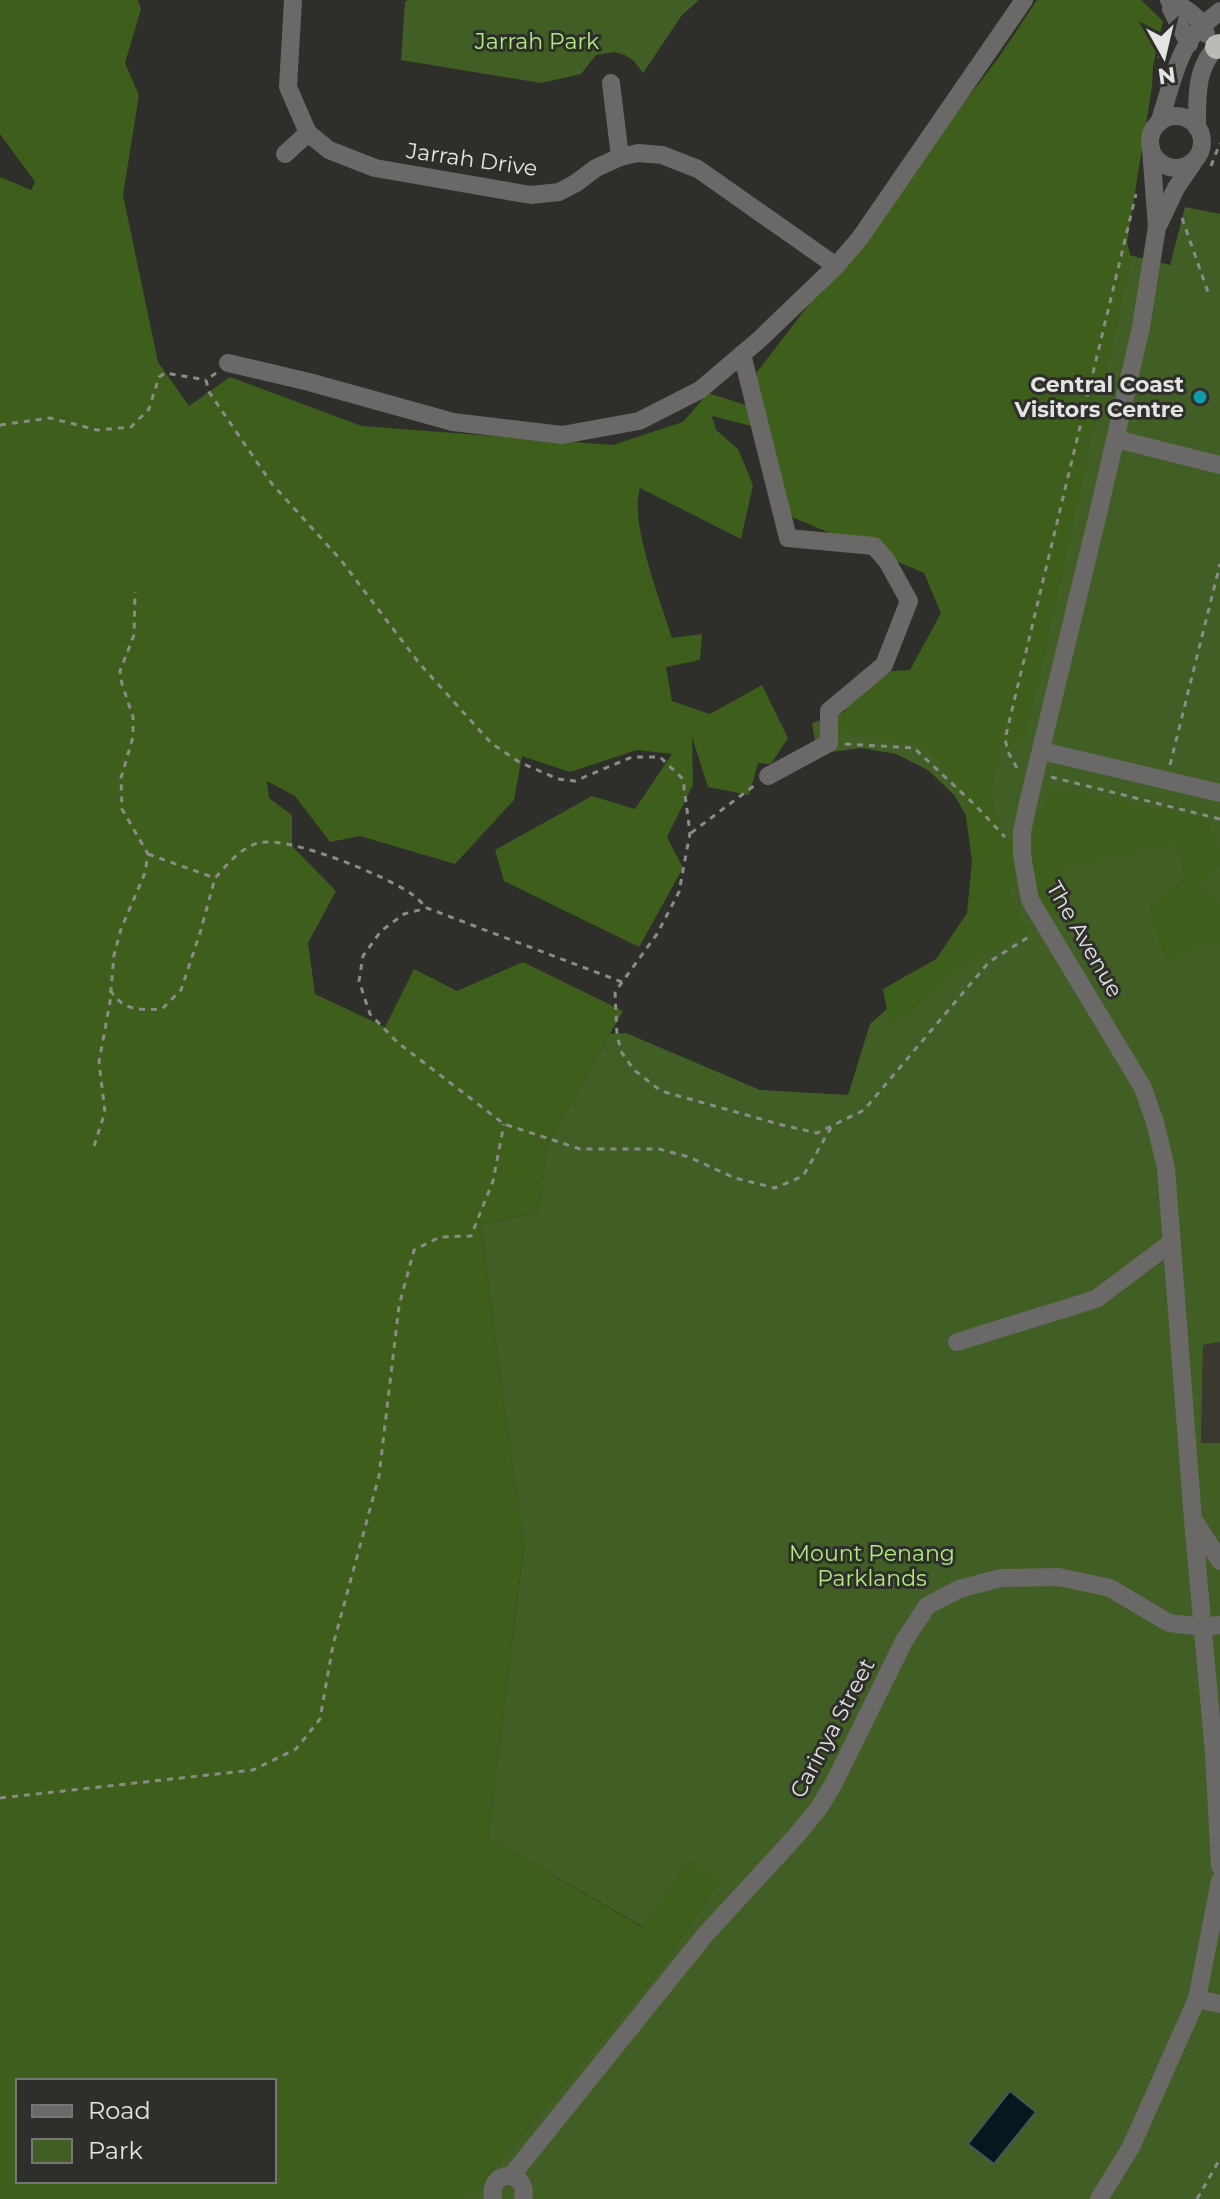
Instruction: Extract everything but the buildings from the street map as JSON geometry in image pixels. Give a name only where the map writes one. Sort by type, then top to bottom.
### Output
[{"type":"street","points":[[285,154],[308,133],[288,87],[293,0]]},
{"type":"street","points":[[228,363],[453,422],[562,435],[639,421],[700,390],[836,266],[860,238],[1024,0]]},
{"type":"street","points":[[1189,44],[1170,1],[1195,15],[1214,43]]},
{"type":"street","points":[[1197,128],[1198,84],[1214,43],[1220,11]]},
{"type":"street","points":[[1159,123],[1182,117],[1197,128],[1202,148],[1193,162],[1186,167],[1169,167],[1157,159],[1150,140],[1181,60],[1195,34],[1214,43]]},
{"type":"street","points":[[611,83],[620,157]]},
{"type":"street","name":"Jarrah Drive","points":[[308,133],[329,150],[375,168],[531,195],[559,192],[596,168],[620,157],[638,153],[662,155],[698,169],[836,266]]},
{"type":"street","name":"The Avenue","points":[[1151,149],[1157,227],[1141,327],[1028,803],[1022,832],[1022,855],[1030,900],[1143,1088],[1166,1168],[1193,1520],[1212,1626],[1220,1866]]},
{"type":"street","name":"The Avenue","points":[[1157,227],[1193,162]]},
{"type":"street","points":[[742,354],[788,538],[874,546],[887,561],[909,601],[884,665],[829,711],[829,743],[768,776]]},
{"type":"street","points":[[1116,439],[1220,465]]},
{"type":"street","points":[[1042,751],[1220,793]]},
{"type":"street","points":[[957,1342],[1096,1299],[1172,1242]]},
{"type":"street","points":[[1193,1520],[1220,1561]]},
{"type":"street","name":"Carinya Street","points":[[493,2199],[492,2190],[496,2181],[511,2176],[705,1935],[819,1808],[904,1641],[927,1606],[959,1589],[1001,1578],[1059,1577],[1110,1588],[1169,1623],[1212,1626]]},
{"type":"street","points":[[1099,2199],[1131,2147],[1197,1999],[1220,1881]]},
{"type":"street","points":[[1197,1999],[1220,2004]]},
{"type":"street","points":[[511,2176],[521,2182],[529,2198]]},
{"type":"path","points":[[1180,211],[1209,295]]},
{"type":"path","points":[[0,425],[50,418],[97,430],[131,427],[149,409],[159,377],[165,373],[206,380],[228,363]]},
{"type":"path","points":[[206,380],[209,392],[272,484],[340,559],[419,663],[491,743],[519,762],[558,779],[575,781],[632,757],[660,757],[683,779],[690,833],[679,892],[657,934],[615,992],[617,1036],[622,1053],[634,1070],[661,1091],[817,1133],[864,1110],[989,962],[1045,927]]},
{"type":"path","points":[[1168,781],[1220,564]]},
{"type":"path","points":[[94,1146],[105,1112],[99,1062],[110,1002],[114,955],[121,929],[145,873],[148,854],[122,809],[121,778],[133,737],[133,717],[120,671],[134,635],[135,592]]},
{"type":"path","points":[[829,743],[914,748],[976,806],[1022,855]]},
{"type":"path","points":[[690,833],[768,776]]},
{"type":"path","points":[[110,990],[118,1001],[138,1010],[162,1009],[181,990],[215,878],[235,856],[257,843],[276,842],[300,846],[376,875],[414,895],[427,908],[622,982]]},
{"type":"path","points":[[148,854],[215,878]]},
{"type":"path","points":[[427,908],[404,914],[381,931],[363,956],[359,981],[370,1014],[397,1042],[504,1124],[580,1149],[659,1149],[689,1157],[735,1178],[775,1188],[803,1176],[832,1125]]},
{"type":"path","points":[[0,1798],[253,1770],[296,1749],[320,1719],[333,1645],[379,1476],[399,1306],[414,1250],[440,1237],[471,1236],[493,1181],[504,1124]]},
{"type":"path","points":[[1197,2199],[1220,2159]]},
{"type":"shaded area","points":[[1220,1342],[1220,1443],[1201,1444],[1203,1345]]},
{"type":"shaded area","points":[[1010,2091],[1036,2112],[994,2164],[968,2144]]},
{"type":"green space","points":[[0,0],[138,0],[141,9],[125,63],[139,95],[123,195],[158,362],[189,406],[230,377],[362,426],[613,445],[683,422],[708,393],[752,407],[757,372],[999,57],[1037,0],[1141,0],[1163,21],[1153,66],[1127,242],[1131,259],[1026,736],[1000,749],[991,795],[1004,840],[1027,843],[1053,787],[1207,820],[1220,863],[1198,887],[1220,903],[1220,948],[1211,939],[1166,963],[1149,908],[1185,878],[1177,843],[1062,868],[1064,919],[1042,907],[1028,860],[1009,891],[1029,934],[974,957],[890,1028],[883,989],[936,959],[967,913],[972,861],[964,802],[959,784],[924,746],[838,731],[847,703],[874,672],[910,670],[941,613],[924,573],[792,517],[763,429],[712,416],[716,430],[738,449],[753,485],[741,539],[640,488],[638,503],[642,541],[672,638],[702,634],[700,660],[666,667],[672,701],[710,714],[762,685],[788,738],[771,764],[758,763],[749,795],[708,787],[692,737],[693,785],[667,837],[683,868],[639,947],[504,881],[495,850],[592,796],[635,809],[672,754],[637,750],[570,772],[522,756],[514,800],[455,864],[360,836],[330,842],[295,796],[267,781],[269,798],[292,815],[292,846],[336,891],[308,943],[315,994],[385,1027],[414,969],[457,991],[523,962],[623,1011],[547,1144],[538,1213],[481,1224],[524,1544],[488,1838],[642,1927],[688,1862],[720,1881],[656,1975],[479,2186],[461,2199],[0,2199],[0,177],[31,190],[35,182],[0,134]]},
{"type":"green space","name":"Jarrah Park","points":[[699,0],[682,15],[643,73],[634,61],[614,52],[596,55],[581,74],[541,83],[401,60],[405,2]]},
{"type":"green space","name":"Mount Penang Parklands","points":[[1185,207],[1220,214],[1220,1342],[1203,1345],[1201,1443],[1220,1443],[1220,2199],[460,2199],[479,2186],[656,1975],[719,1882],[688,1862],[643,1927],[488,1838],[524,1545],[481,1224],[538,1213],[547,1144],[610,1034],[626,1033],[760,1090],[848,1095],[870,1024],[952,952],[980,894],[972,825],[954,795],[928,770],[896,754],[861,748],[817,754],[812,723],[899,693],[960,616],[1100,248],[1170,265]]},
{"type":"place","name":"Central Coast Visitors Centre","points":[[1200,397]]}]
